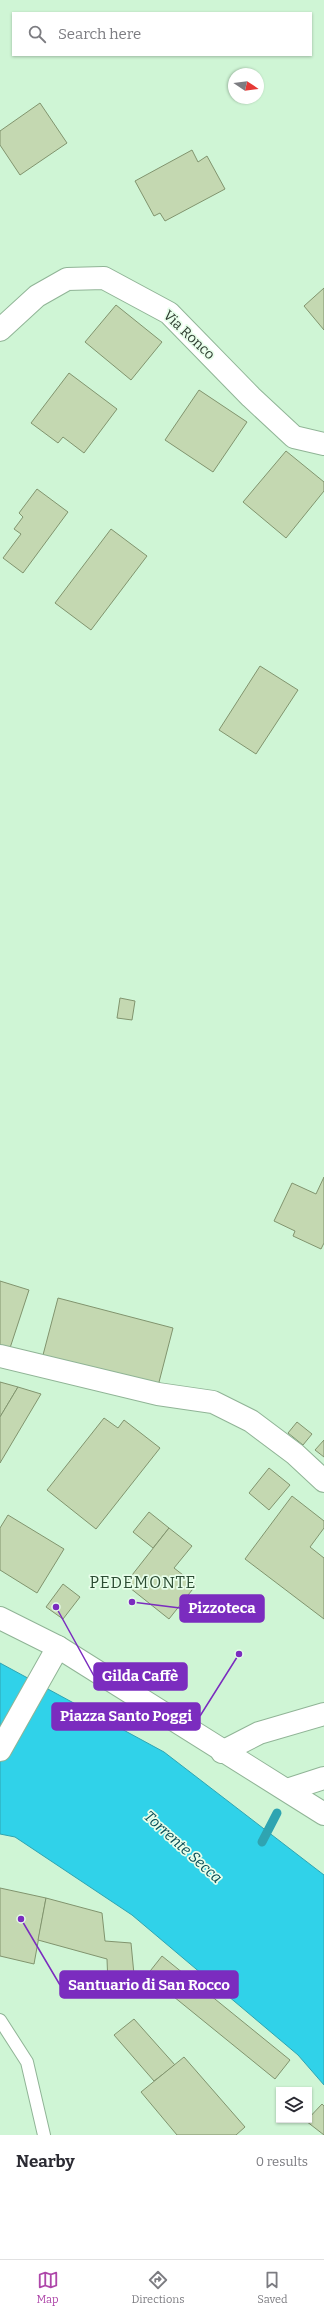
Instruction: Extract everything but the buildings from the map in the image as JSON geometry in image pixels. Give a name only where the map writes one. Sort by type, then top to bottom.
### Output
[{"type":"street","name":"Via Ronco","points":[[0,330],[37,296],[67,279],[104,278],[169,313],[294,437],[324,444]]},
{"type":"street","points":[[0,1356],[158,1394],[213,1402],[251,1421],[295,1454],[324,1481]]},
{"type":"street","points":[[0,1618],[54,1655],[287,1790],[324,1814]]},
{"type":"street","points":[[0,1750],[54,1655]]},
{"type":"street","points":[[222,1752],[259,1733],[324,1714]]},
{"type":"street","points":[[287,1790],[324,1778]]},
{"type":"lane","points":[[0,2020],[27,2062],[44,2135]]},
{"type":"water","name":"Torrente Secca","points":[[0,1663],[164,1752],[324,1875],[324,2085],[298,2055],[132,1915],[15,1837],[0,1834]]},
{"type":"waterway","points":[[262,1842],[277,1813]]},
{"type":"place","name":"Pizzoteca","points":[[132,1602]]},
{"type":"place","name":"Gilda Caffè","points":[[56,1607]]},
{"type":"place","name":"Piazza Santo Poggi","points":[[239,1654]]},
{"type":"place","name":"Santuario di San Rocco","points":[[21,1919]]},
{"type":"district","name":"PEDEMONTE","points":[[143,1582]]}]
